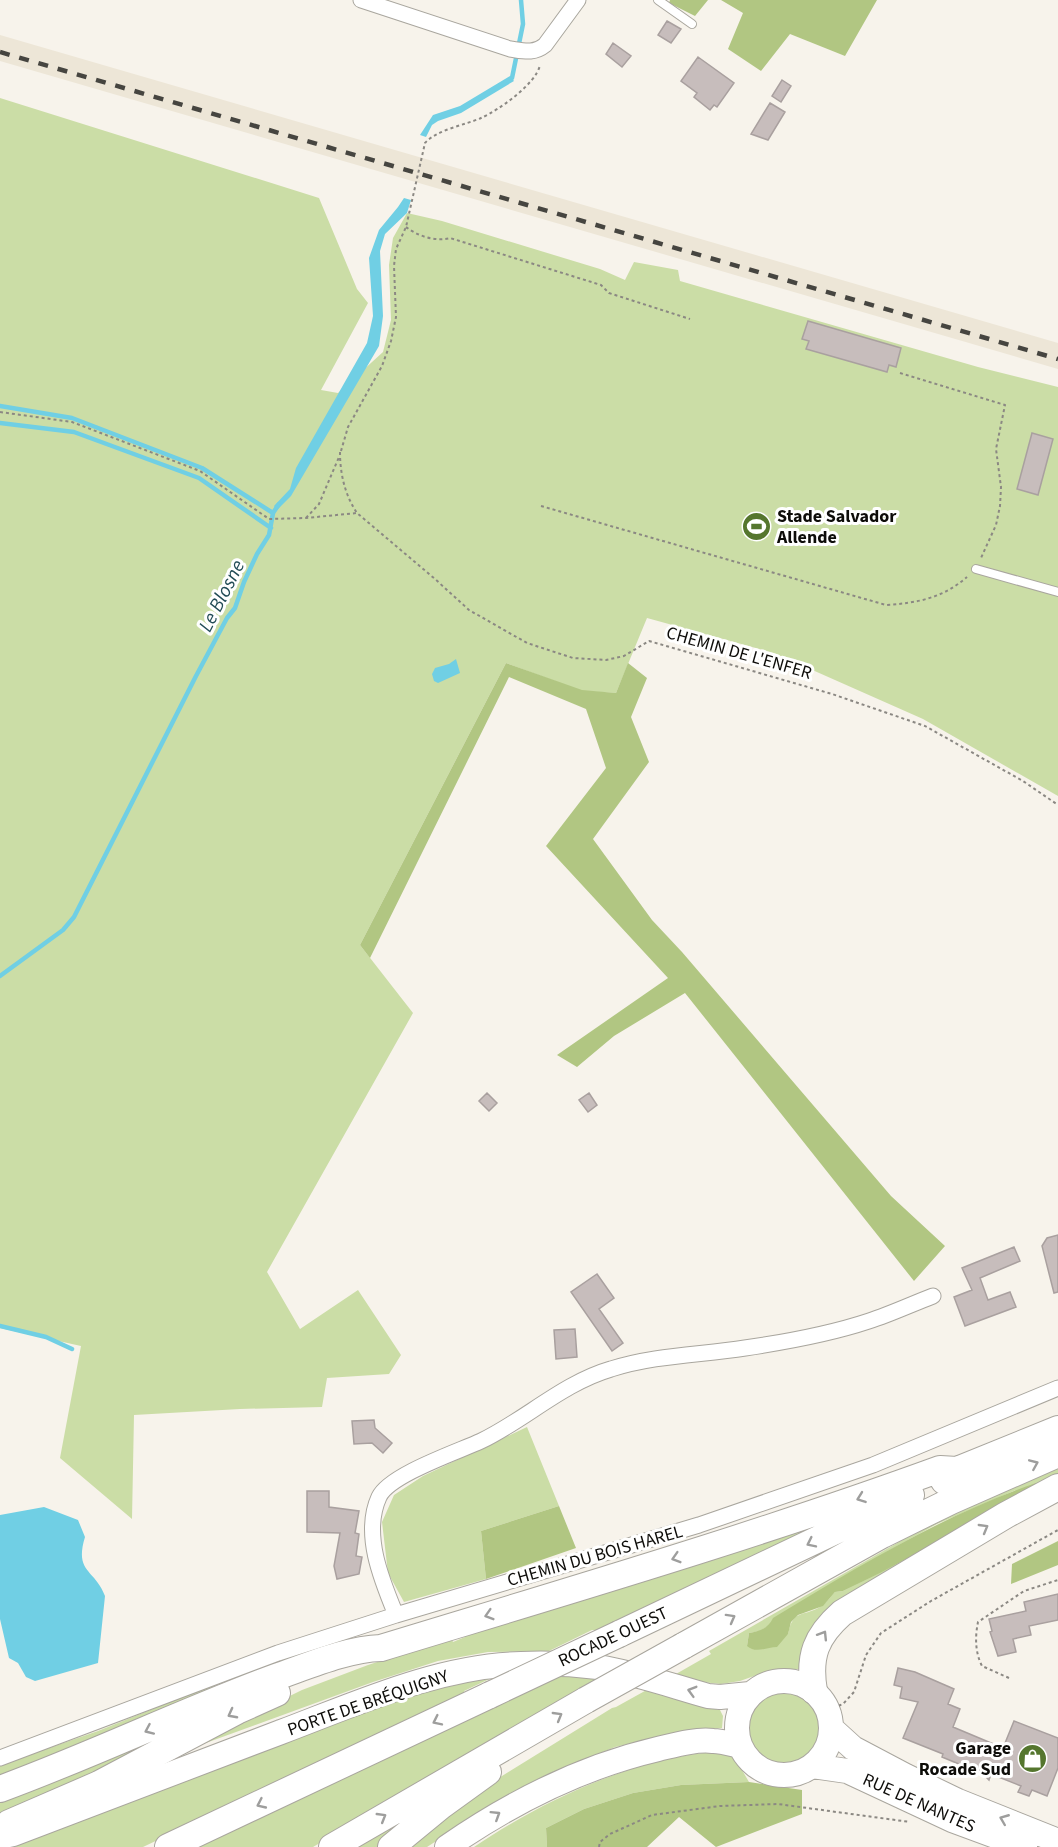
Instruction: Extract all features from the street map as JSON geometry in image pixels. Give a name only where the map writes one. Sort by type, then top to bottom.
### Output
[{"type":"highway","name":"ROCADE OUEST","points":[[168,1847],[944,1480],[957,1470],[1058,1429]]},
{"type":"highway","name":"ROCADE OUEST","points":[[332,1847],[586,1700],[882,1535],[951,1501],[1058,1454]]},
{"type":"highway","points":[[0,1789],[127,1740],[231,1694],[297,1670],[365,1648],[381,1648],[774,1527],[940,1469],[957,1470]]},
{"type":"highway","points":[[824,1710],[811,1663],[821,1635],[842,1613],[996,1521],[1058,1487]]},
{"type":"highway","points":[[0,1832],[9,1823],[99,1784],[237,1711],[302,1682],[368,1657],[381,1648]]},
{"type":"highway","points":[[391,1847],[441,1806],[523,1749],[530,1732]]},
{"type":"main road","name":"PORTE DE BRÉQUIGNY","points":[[0,1837],[292,1728],[448,1674],[503,1665],[582,1665],[614,1670],[708,1696],[750,1694]]},
{"type":"main road","points":[[781,1680],[798,1682],[824,1710],[828,1745],[819,1760],[805,1771],[788,1775],[771,1774],[756,1766],[740,1746],[736,1728],[737,1719],[744,1701],[764,1684],[781,1680]]},
{"type":"main road","name":"RUE DE NANTES","points":[[824,1710],[853,1748],[958,1801],[1058,1841]]},
{"type":"main road","points":[[447,1847],[502,1811],[547,1787],[593,1768],[630,1756],[685,1744],[712,1741],[740,1746]]},
{"type":"main road","name":"RUE DE NANTES","points":[[812,1766],[847,1771],[952,1820],[1025,1847]]},
{"type":"street","points":[[361,0],[510,49],[532,51],[552,36],[578,0]]},
{"type":"street","points":[[396,1615],[381,1578],[374,1540],[373,1515],[380,1495],[397,1479],[481,1441],[515,1423],[575,1384],[609,1369],[641,1361],[746,1348],[818,1334],[868,1321],[933,1296]]},
{"type":"street","name":"CHEMIN DU BOIS HAREL","points":[[0,1758],[278,1653],[396,1615],[699,1525],[873,1465],[1058,1388]]},
{"type":"lane","points":[[658,0],[692,24]]},
{"type":"lane","points":[[976,569],[1058,592]]},
{"type":"path","points":[[306,518],[320,504],[348,427],[382,366],[392,341],[396,317],[394,266],[396,249],[406,227],[425,143],[432,136],[484,117],[521,91],[538,70],[541,59],[532,51]]},
{"type":"path","points":[[406,227],[440,240],[450,238],[601,285],[609,293],[690,319]]},
{"type":"path","points":[[541,506],[886,604],[906,604],[932,599],[954,588],[976,569],[996,525],[1002,487],[996,449],[1005,405],[900,373]]},
{"type":"path","points":[[0,412],[72,422],[200,471],[269,519],[357,513]]},
{"type":"path","name":"CHEMIN DE L'ENFER","points":[[340,452],[340,469],[348,500],[357,513],[469,610],[527,643],[573,658],[606,660],[624,656],[649,641],[832,694],[925,726],[1023,782],[1058,805]]},
{"type":"path","points":[[824,1710],[843,1704],[854,1692],[866,1655],[881,1634],[931,1601],[1058,1530]]},
{"type":"path","points":[[1009,1678],[982,1666],[978,1659],[975,1636],[978,1622],[1024,1591],[1058,1580]]},
{"type":"path","points":[[599,1847],[600,1842],[610,1834],[652,1815],[720,1806],[778,1804],[914,1823]]},
{"type":"shaded area","points":[[0,35],[1058,343],[1058,369],[0,61]]},
{"type":"green space","points":[[670,0],[708,0],[695,16],[669,3]]},
{"type":"green space","points":[[721,0],[877,0],[845,56],[790,34],[761,71],[728,49],[743,13]]},
{"type":"green space","points":[[0,98],[319,198],[357,289],[368,303],[321,390],[338,393],[383,352],[391,320],[389,265],[393,238],[407,213],[442,221],[600,269],[625,280],[634,262],[678,270],[680,281],[978,367],[1058,387],[1058,796],[923,719],[774,653],[647,618],[616,693],[582,691],[506,663],[360,945],[413,1013],[267,1272],[300,1329],[358,1290],[401,1355],[389,1374],[327,1378],[322,1407],[134,1415],[132,1519],[60,1458],[81,1346],[0,1328]]},
{"type":"green space","points":[[506,663],[582,690],[616,693],[628,663],[647,678],[631,717],[649,762],[593,839],[652,920],[891,1196],[945,1246],[914,1281],[685,993],[614,1036],[577,1067],[557,1055],[668,978],[546,846],[606,768],[586,709],[509,677],[370,958],[360,945]]},
{"type":"green space","points":[[527,1427],[559,1506],[481,1531],[486,1579],[404,1602],[388,1573],[382,1522],[394,1495],[423,1476]]},
{"type":"green space","points":[[1058,1468],[1058,1483],[803,1650],[799,1669],[774,1669],[740,1681],[721,1684],[702,1682],[676,1674],[711,1654],[709,1651],[904,1539],[960,1510]],"holes":[[[1016,1490],[928,1548],[843,1591],[835,1592],[822,1606],[796,1617],[788,1634],[747,1646],[749,1633],[760,1631],[888,1551],[937,1524]]]},
{"type":"green space","points":[[1036,1483],[1039,1488],[880,1573],[843,1591],[835,1592],[823,1606],[798,1615],[791,1622],[788,1634],[777,1647],[758,1650],[747,1646],[749,1633],[763,1629],[773,1618],[869,1561],[967,1510]]},
{"type":"green space","points":[[559,1506],[576,1548],[486,1579],[481,1531]]},
{"type":"green space","points":[[830,1521],[599,1630],[592,1630],[549,1651],[488,1652],[438,1661],[373,1682],[203,1744],[200,1740],[302,1690],[368,1665],[451,1638],[453,1642],[465,1637],[463,1634]]},
{"type":"green space","points":[[1058,1541],[1058,1565],[1011,1584],[1012,1564]]},
{"type":"green space","points":[[566,1672],[603,1677],[313,1847],[196,1847]]},
{"type":"green space","points":[[502,1673],[464,1691],[465,1694],[143,1847],[13,1847],[425,1689]]},
{"type":"green space","points":[[215,1684],[216,1686],[99,1738],[0,1776],[0,1765],[98,1731]]},
{"type":"green space","points":[[652,1687],[677,1699],[720,1710],[723,1716],[722,1728],[680,1732],[615,1747],[584,1760],[483,1811],[427,1847],[404,1847],[473,1794],[612,1708]]},
{"type":"green space","points":[[783,1691],[803,1697],[813,1707],[819,1727],[813,1747],[803,1757],[783,1763],[763,1757],[753,1747],[747,1727],[753,1707],[763,1697]]},
{"type":"green space","points":[[177,1730],[104,1768],[0,1817],[0,1798]]},
{"type":"green space","points":[[722,1751],[735,1758],[749,1782],[681,1785],[633,1793],[584,1809],[546,1828],[547,1847],[474,1847],[531,1813],[592,1783],[657,1762]]},
{"type":"green space","points":[[749,1782],[802,1790],[802,1814],[716,1847],[679,1817],[647,1847],[547,1847],[546,1828],[584,1809],[633,1793],[681,1785]]},
{"type":"green space","points":[[404,1818],[407,1822],[383,1847],[355,1847]]},
{"type":"water","points":[[510,76],[514,81],[461,113],[438,121],[432,125],[426,137],[420,135],[433,115],[460,106]]},
{"type":"water","points":[[404,198],[411,200],[407,213],[385,234],[380,251],[383,316],[379,346],[291,496],[277,510],[274,506],[290,489],[296,468],[367,343],[373,316],[369,258],[379,230]]},
{"type":"water","points":[[456,659],[460,673],[438,683],[434,681],[432,674],[435,668],[449,664]]},
{"type":"water","points":[[44,1507],[78,1520],[85,1537],[82,1549],[84,1564],[105,1596],[98,1663],[35,1681],[26,1677],[18,1663],[9,1658],[0,1619],[0,1515]]},
{"type":"building","points":[[667,21],[681,29],[671,43],[658,35]]},
{"type":"building","points":[[613,43],[631,56],[622,67],[606,54]]},
{"type":"building","points":[[698,57],[734,83],[717,107],[714,105],[710,110],[694,97],[697,93],[681,81]]},
{"type":"building","points":[[782,80],[791,86],[781,102],[772,96]]},
{"type":"building","points":[[770,103],[785,112],[768,140],[751,134]]},
{"type":"building","points":[[808,321],[901,348],[896,367],[889,365],[887,372],[806,349],[809,341],[802,339]]},
{"type":"building","points":[[1032,433],[1053,439],[1038,495],[1017,489]]},
{"type":"building","points":[[487,1093],[497,1103],[489,1111],[479,1101]]},
{"type":"building","points":[[589,1093],[597,1105],[588,1112],[579,1100]]},
{"type":"building","points":[[1058,1235],[1058,1292],[1054,1293],[1042,1246],[1047,1238]]},
{"type":"building","points":[[1014,1247],[1020,1261],[980,1278],[988,1300],[1010,1292],[1016,1307],[965,1326],[954,1297],[972,1290],[962,1268]]},
{"type":"building","points":[[597,1274],[614,1298],[599,1309],[623,1343],[612,1351],[571,1292]]},
{"type":"building","points":[[575,1329],[577,1357],[556,1359],[554,1330]]},
{"type":"building","points":[[374,1420],[375,1428],[392,1443],[383,1453],[372,1443],[354,1444],[352,1421]]},
{"type":"building","points":[[307,1491],[329,1491],[329,1507],[359,1511],[355,1533],[359,1534],[356,1556],[362,1557],[359,1574],[337,1579],[334,1566],[340,1533],[307,1532]]},
{"type":"building","points":[[1058,1594],[1058,1620],[1029,1626],[1031,1635],[1013,1639],[1016,1652],[998,1656],[990,1632],[992,1631],[989,1619],[1026,1611],[1024,1602]]},
{"type":"building","points":[[898,1668],[915,1672],[954,1689],[948,1704],[960,1709],[953,1727],[1003,1748],[1014,1721],[1058,1738],[1058,1768],[1047,1796],[1032,1790],[1029,1796],[1018,1792],[1021,1786],[991,1774],[989,1780],[983,1774],[942,1757],[943,1754],[903,1738],[918,1702],[900,1698],[902,1687],[894,1685]]},
{"type":"waterway","name":"Le Blosne","points":[[508,81],[512,78],[523,24],[521,0]]},
{"type":"waterway","points":[[0,406],[72,418],[202,468],[273,513]]},
{"type":"waterway","points":[[0,423],[74,432],[199,478],[271,528]]},
{"type":"waterway","name":"Le Blosne","points":[[0,976],[63,930],[74,917],[196,676],[227,618],[235,608],[257,554],[269,535],[273,513],[279,504]]},
{"type":"waterway","name":"Le Blosne","points":[[0,1326],[46,1337],[72,1349]]},
{"type":"railway","points":[[0,52],[1058,359]]},
{"type":"place","name":"Stade Salvador Allende","points":[[756,526]]},
{"type":"place","name":"Garage Rocade Sud","points":[[1032,1758]]}]
